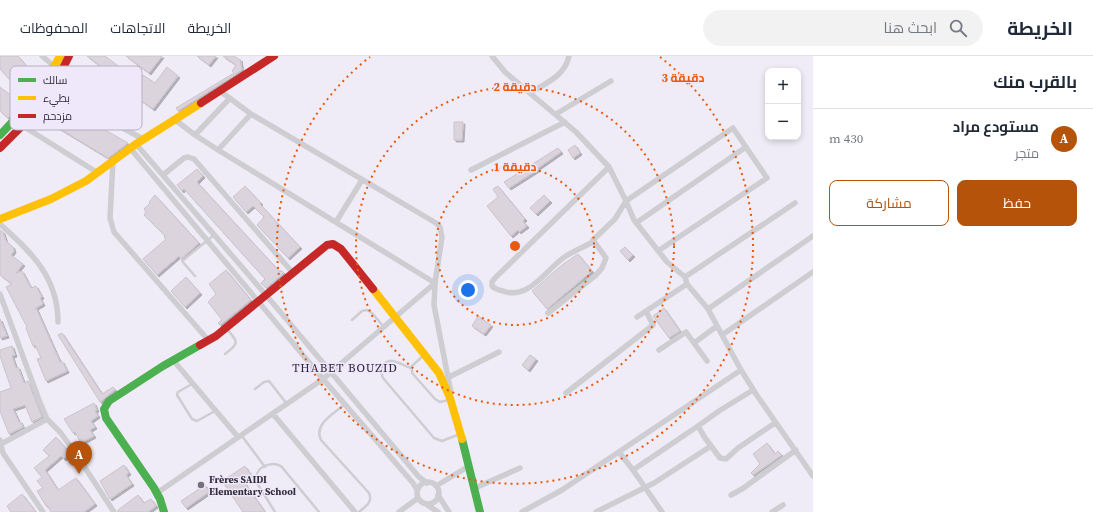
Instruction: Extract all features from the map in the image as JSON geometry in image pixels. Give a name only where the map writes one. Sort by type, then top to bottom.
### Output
[{"type":"main road","points":[[58,66],[60,56]]},
{"type":"main road","points":[[61,66],[69,56]]},
{"type":"main road","points":[[0,219],[51,199],[86,181],[137,143],[220,91],[268,57]]},
{"type":"main road","points":[[0,135],[10,124]]},
{"type":"main road","points":[[0,148],[19,130]]},
{"type":"main road","points":[[164,512],[157,493],[106,418],[104,408],[109,401],[173,360],[209,341],[325,246],[331,244],[336,245],[341,249],[446,378],[480,512]]},
{"type":"street","points":[[42,56],[54,66]]},
{"type":"street","points":[[492,56],[505,72],[556,114],[588,143],[609,167],[636,223],[667,262],[685,278],[687,284],[708,309],[753,390],[813,476]]},
{"type":"street","points":[[530,93],[555,79],[566,66],[568,56]]},
{"type":"street","points":[[556,114],[611,81]]},
{"type":"street","points":[[220,91],[251,114],[436,223],[440,227],[442,237],[435,284],[434,310],[446,378],[499,352]]},
{"type":"street","points":[[195,135],[230,98]]},
{"type":"street","points":[[218,150],[251,114]]},
{"type":"street","points":[[174,119],[218,150],[435,284]]},
{"type":"street","points":[[471,170],[565,122]]},
{"type":"street","points":[[609,167],[495,278],[492,286],[514,294],[522,292],[536,283],[567,255],[591,243],[615,219],[626,201],[733,128],[767,178],[658,251]]},
{"type":"street","points":[[29,130],[98,173]]},
{"type":"street","points":[[116,130],[137,143],[332,372],[419,477],[436,486],[438,495],[449,512]]},
{"type":"street","points":[[137,143],[207,240],[323,379],[413,483],[417,490],[418,498],[438,512]]},
{"type":"street","points":[[636,223],[746,147]]},
{"type":"street","points":[[164,175],[184,158],[188,157],[194,159],[293,273]]},
{"type":"street","points":[[113,160],[110,218],[112,229],[209,341]]},
{"type":"street","points":[[336,222],[362,180]]},
{"type":"street","points":[[685,278],[795,203]]},
{"type":"street","points":[[0,224],[32,254],[49,280],[55,295],[58,310],[58,322]]},
{"type":"street","points":[[708,309],[813,236]]},
{"type":"street","points":[[548,312],[596,275],[602,268],[606,258],[593,240]]},
{"type":"street","points":[[722,336],[813,272]]},
{"type":"street","points":[[157,493],[323,379],[435,284]]},
{"type":"street","points":[[638,317],[687,284]]},
{"type":"street","points":[[0,294],[47,419],[60,432],[76,454],[113,512]]},
{"type":"street","points":[[566,393],[654,325],[646,311]]},
{"type":"street","points":[[694,343],[717,326]]},
{"type":"street","points":[[659,350],[686,332],[707,361]]},
{"type":"street","points":[[173,360],[215,410],[240,436]]},
{"type":"street","points":[[522,512],[562,490],[741,370]]},
{"type":"street","points":[[633,470],[719,411],[753,390]]},
{"type":"street","points":[[273,414],[355,512]]},
{"type":"street","points":[[44,512],[1,453],[1,442],[47,419]]},
{"type":"street","points":[[698,426],[720,458],[726,459],[738,448],[775,423]]},
{"type":"street","points":[[596,512],[645,488],[711,446]]},
{"type":"street","points":[[732,495],[796,450]]},
{"type":"street","points":[[619,452],[662,512]]},
{"type":"street","points":[[436,486],[469,466]]},
{"type":"street","points":[[475,488],[520,468]]},
{"type":"street","points":[[417,490],[421,485],[427,482]]},
{"type":"street","points":[[426,504],[434,502],[438,495]]},
{"type":"street","points":[[399,512],[418,498]]},
{"type":"street","points":[[772,512],[783,505]]},
{"type":"lane","points":[[195,276],[182,261],[214,234]]},
{"type":"lane","points":[[352,320],[362,311],[367,310],[372,313],[384,327]]},
{"type":"lane","points":[[225,354],[234,347],[236,343],[236,339],[226,328]]},
{"type":"lane","points":[[425,354],[413,364],[411,368],[413,375],[435,399],[443,402],[451,400]]},
{"type":"lane","points":[[411,368],[395,361],[389,361],[383,366],[381,373],[383,378],[434,438],[439,441],[444,441],[460,434]]},
{"type":"lane","points":[[255,389],[264,382],[269,381],[288,404]]},
{"type":"lane","points":[[193,383],[177,394],[192,419],[197,421],[215,410]]},
{"type":"lane","points":[[345,404],[321,424],[319,435],[321,440],[369,493],[371,498],[370,503],[359,512]]},
{"type":"lane","points":[[240,436],[265,466]]},
{"type":"lane","points":[[275,512],[256,481],[257,473],[265,466],[272,464],[280,466],[318,512]]},
{"type":"building","points":[[0,56],[18,56],[27,66],[10,66],[10,80],[0,69]]},
{"type":"building","points":[[87,56],[105,56],[118,66],[100,66]]},
{"type":"building","points":[[126,56],[162,56],[149,73],[142,68],[142,66],[140,66]]},
{"type":"building","points":[[197,56],[216,56],[209,65]]},
{"type":"building","points":[[223,56],[234,56],[240,59],[242,70],[178,111],[176,108],[234,73],[232,71],[236,65]]},
{"type":"building","points":[[167,67],[178,76],[153,109],[142,101],[142,76],[143,75],[155,83]]},
{"type":"building","points":[[0,87],[10,95],[10,116],[8,118],[0,111]]},
{"type":"building","points":[[454,122],[463,122],[462,140],[454,140]]},
{"type":"building","points":[[62,130],[105,130],[128,143],[108,158]]},
{"type":"building","points":[[575,145],[580,153],[573,158],[568,150]]},
{"type":"building","points":[[558,148],[561,152],[538,168],[539,169],[509,188],[504,182]]},
{"type":"building","points":[[197,169],[203,176],[197,182],[280,272],[281,270],[284,273],[266,288],[261,283],[265,279],[184,189],[182,191],[177,185]]},
{"type":"building","points":[[245,186],[300,247],[288,258],[257,225],[264,217],[253,206],[246,212],[233,197]]},
{"type":"building","points":[[498,186],[525,219],[523,221],[527,226],[519,232],[518,230],[511,236],[487,206],[498,197],[493,189]]},
{"type":"building","points":[[155,195],[199,243],[181,259],[179,256],[157,275],[143,259],[166,239],[164,237],[165,236],[144,215],[146,212],[144,209]]},
{"type":"building","points":[[544,195],[550,201],[536,214],[530,208]]},
{"type":"building","points":[[0,230],[3,232],[6,241],[13,247],[14,251],[11,255],[23,264],[16,273],[22,271],[31,288],[36,286],[42,297],[40,298],[43,304],[36,308],[60,362],[62,361],[67,371],[46,381],[37,359],[41,358],[35,345],[33,346],[26,328],[27,327],[6,287],[12,284],[0,275]]},
{"type":"building","points":[[625,247],[633,255],[628,260],[620,251]]},
{"type":"building","points":[[578,254],[592,271],[547,309],[532,291],[562,265]]},
{"type":"building","points":[[226,270],[251,300],[220,325],[218,323],[222,320],[208,302],[216,294],[209,284]]},
{"type":"building","points":[[186,277],[200,293],[185,307],[171,291]]},
{"type":"building","points":[[664,308],[680,331],[669,338],[653,316]]},
{"type":"building","points":[[478,316],[491,325],[484,334],[472,326]]},
{"type":"building","points":[[0,319],[7,336],[0,338]]},
{"type":"building","points":[[62,333],[102,394],[113,387],[115,390],[100,402],[58,335]]},
{"type":"building","points":[[12,346],[15,355],[12,356],[16,368],[18,367],[24,383],[28,381],[42,417],[32,422],[25,405],[13,409],[23,427],[9,434],[0,411],[0,392],[11,388],[0,356],[0,350]]},
{"type":"building","points":[[530,355],[536,359],[528,370],[522,365]]},
{"type":"building","points":[[94,403],[97,410],[95,411],[98,416],[91,421],[95,427],[90,430],[94,436],[81,443],[75,432],[73,433],[64,419]]},
{"type":"building","points":[[56,437],[70,453],[64,459],[61,456],[45,470],[58,490],[76,478],[95,504],[84,512],[51,512],[37,491],[43,488],[37,481],[42,477],[34,468],[49,456],[43,450]]},
{"type":"building","points":[[767,443],[775,454],[778,451],[782,455],[753,475],[751,473],[760,464],[753,454]]},
{"type":"building","points":[[124,465],[129,473],[126,475],[132,484],[110,499],[100,481]]},
{"type":"building","points":[[245,466],[252,476],[244,482],[265,512],[243,512],[222,481]]},
{"type":"building","points":[[205,485],[209,492],[186,508],[181,501]]},
{"type":"building","points":[[22,494],[36,512],[11,512],[7,506]]},
{"type":"building","points":[[138,495],[144,503],[151,499],[156,506],[148,512],[118,512],[118,510]]},
{"type":"traffic: fast","points":[[0,135],[10,124]]},
{"type":"traffic: fast","points":[[164,512],[160,499],[154,488],[106,418],[104,409],[109,401],[163,366],[200,345]]},
{"type":"traffic: fast","points":[[462,439],[480,512]]},
{"type":"traffic: slow","points":[[55,66],[60,56]]},
{"type":"traffic: slow","points":[[0,219],[51,199],[86,181],[136,144],[201,103]]},
{"type":"traffic: slow","points":[[373,289],[439,373],[450,398],[462,439]]},
{"type":"traffic: jam","points":[[64,66],[69,56]]},
{"type":"traffic: jam","points":[[201,103],[274,56]]},
{"type":"traffic: jam","points":[[0,148],[18,130]]},
{"type":"traffic: jam","points":[[200,345],[216,336],[327,245],[333,244],[341,249],[373,289]]},
{"type":"place","name":"مستودع مراد","points":[[79,474]]},
{"type":"place","name":"Frères SAIDI Elementary School","points":[[201,485]]},
{"type":"district","name":"THABET BOUZID","points":[[345,368]]}]
